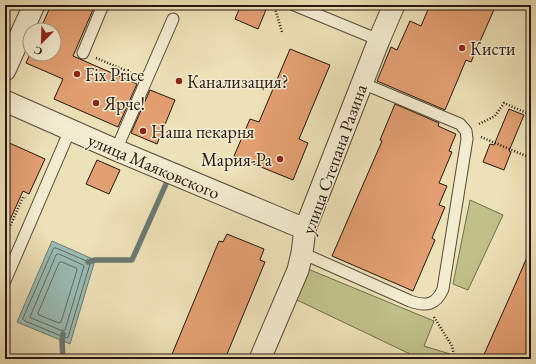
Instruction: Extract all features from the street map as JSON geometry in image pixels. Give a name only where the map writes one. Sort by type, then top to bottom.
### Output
[{"type":"street","points":[[5,70],[34,5]]},
{"type":"street","name":"улица Степана Разина","points":[[260,359],[298,270],[305,229],[394,5]]},
{"type":"street","name":"улица Маяковского","points":[[5,101],[116,150],[305,229]]},
{"type":"lane","points":[[83,52],[103,5]]},
{"type":"lane","points":[[294,5],[379,40]]},
{"type":"lane","points":[[116,150],[173,19]]},
{"type":"lane","points":[[302,253],[418,304],[433,302],[439,297],[443,289],[467,139],[466,131],[460,124],[362,83]]},
{"type":"lane","points":[[5,281],[70,130]]},
{"type":"path","points":[[274,5],[282,32]]},
{"type":"path","points":[[83,52],[117,67]]},
{"type":"path","points":[[466,131],[494,116],[504,103],[531,115]]},
{"type":"path","points":[[466,131],[526,156]]},
{"type":"path","points":[[426,304],[452,346],[455,359]]},
{"type":"green space","points":[[470,200],[503,215],[468,290],[453,284]]},
{"type":"green space","points":[[308,269],[434,321],[424,346],[450,354],[451,359],[413,359],[410,354],[297,300]]},
{"type":"water","points":[[52,241],[95,260],[70,344],[17,322]]},
{"type":"building","points":[[51,5],[95,5],[73,56],[137,84],[118,127],[54,99],[63,79],[26,63],[62,62],[62,22],[44,22]]},
{"type":"building","points":[[241,5],[268,5],[258,29],[235,19]]},
{"type":"building","points":[[430,5],[496,5],[471,62],[466,60],[445,110],[377,81],[391,47],[397,50],[410,21],[421,26]]},
{"type":"building","points":[[290,49],[330,65],[299,139],[308,143],[293,180],[234,156],[250,119],[259,122]]},
{"type":"building","points":[[150,90],[175,100],[157,144],[131,133]]},
{"type":"building","points":[[395,104],[439,123],[438,126],[456,134],[449,151],[452,152],[439,183],[447,186],[439,205],[445,207],[432,238],[435,240],[413,291],[332,256],[382,141],[380,140]]},
{"type":"building","points":[[509,109],[524,115],[509,151],[511,152],[504,170],[483,162],[490,144],[494,145]]},
{"type":"building","points":[[5,141],[45,159],[29,194],[23,191],[5,231]]},
{"type":"building","points":[[97,160],[120,170],[109,194],[86,184]]},
{"type":"building","points":[[227,234],[264,249],[260,260],[265,262],[225,359],[170,359],[219,241],[223,242]]},
{"type":"building","points":[[531,248],[531,359],[482,359],[515,285]]},
{"type":"waterway","points":[[88,262],[95,260],[132,260],[166,184]]},
{"type":"waterway","points":[[63,334],[63,359]]},
{"type":"place","name":"Кисти","points":[[462,48]]},
{"type":"place","name":"Fix Price","points":[[77,74]]},
{"type":"place","name":"Канализация?","points":[[179,81]]},
{"type":"place","name":"Ярче!","points":[[96,103]]},
{"type":"place","name":"Наша пекарня","points":[[143,131]]},
{"type":"place","name":"Мария-Ра","points":[[280,159]]}]
